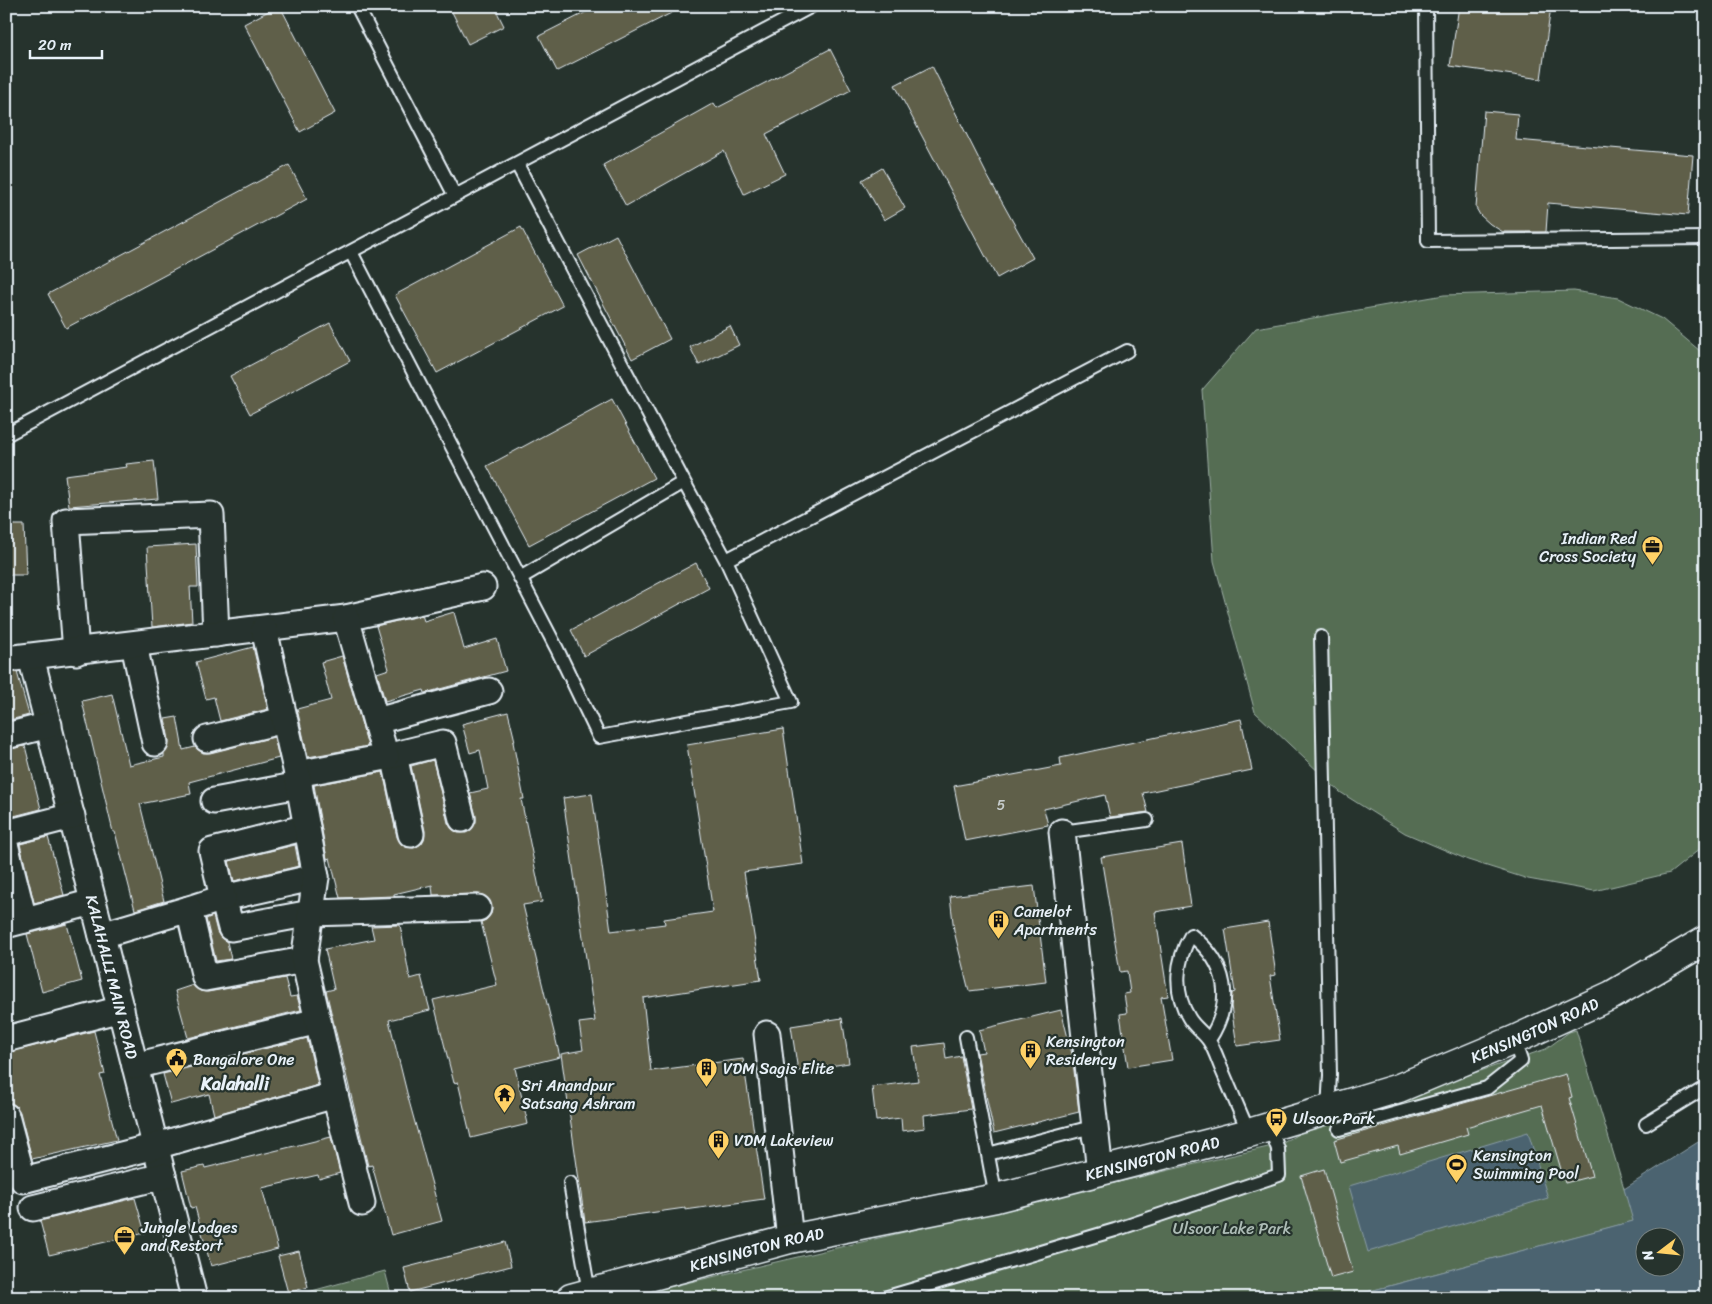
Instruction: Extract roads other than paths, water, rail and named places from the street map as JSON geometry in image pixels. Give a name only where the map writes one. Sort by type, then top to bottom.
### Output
[{"type":"main road","name":"KENSINGTON ROAD","points":[[580,1296],[790,1239],[996,1198],[1260,1130],[1333,1119],[1399,1088],[1514,1040],[1612,995],[1706,940]]},
{"type":"street","points":[[76,652],[66,520],[211,515],[216,634]]},
{"type":"street","points":[[6,659],[346,618],[483,587]]},
{"type":"street","points":[[346,618],[376,721],[390,756],[411,834]]},
{"type":"street","points":[[264,629],[298,779],[316,877],[304,960],[362,1203]]},
{"type":"street","points":[[134,645],[155,743]]},
{"type":"street","name":"KALAHALLI MAIN ROAD","points":[[31,657],[194,1298]]},
{"type":"street","points":[[376,721],[489,691]]},
{"type":"street","points":[[207,739],[284,720]]},
{"type":"street","points":[[6,736],[49,725]]},
{"type":"street","points":[[214,801],[443,743],[462,818]]},
{"type":"street","points":[[6,833],[72,816]]},
{"type":"street","points":[[307,827],[212,851],[231,928],[311,913],[478,908]]},
{"type":"street","points":[[1062,832],[1096,1172]]},
{"type":"street","points":[[6,848],[15,922],[94,902]]},
{"type":"street","points":[[102,935],[223,898],[316,877]]},
{"type":"street","points":[[189,909],[206,978],[304,960]]},
{"type":"street","points":[[6,1039],[121,1009]]},
{"type":"street","points":[[136,1066],[318,1021]]},
{"type":"street","points":[[767,1034],[790,1239]]},
{"type":"street","points":[[6,1116],[23,1180],[156,1146],[335,1095]]},
{"type":"street","points":[[33,1208],[163,1176]]},
{"type":"lane","points":[[357,6],[455,196]]},
{"type":"lane","points":[[6,435],[812,6]]},
{"type":"lane","points":[[1426,6],[1428,241],[1706,238]]},
{"type":"lane","points":[[351,252],[557,649],[599,737],[791,702],[726,560],[517,164]]},
{"type":"lane","points":[[726,560],[1127,351]]},
{"type":"lane","points":[[520,578],[684,482]]},
{"type":"lane","points":[[1321,637],[1330,1075],[1333,1119]]},
{"type":"lane","points":[[1062,832],[1147,820]]},
{"type":"lane","points":[[884,1298],[1115,1230],[1279,1175],[1278,1149],[1260,1130],[1209,1040],[1189,1019],[1179,991],[1179,962],[1191,934],[1206,947],[1217,963],[1224,989],[1222,1016],[1209,1040]]},
{"type":"lane","points":[[966,1037],[996,1198]]},
{"type":"lane","points":[[1646,1124],[1706,1087]]},
{"type":"lane","points":[[988,1154],[1088,1128],[1096,1172]]},
{"type":"lane","points":[[570,1183],[580,1296]]},
{"type":"water","points":[[1528,1132],[1548,1198],[1368,1252],[1349,1186]]},
{"type":"water","points":[[1706,1137],[1706,1298],[1344,1298],[1633,1221],[1624,1189]]},
{"type":"place","name":"Indian Red Cross Society","points":[[1652,566]]},
{"type":"place","name":"Camelot Apartments","points":[[998,939]]},
{"type":"place","name":"Kensington Residency","points":[[1030,1069]]},
{"type":"place","name":"Bangalore One","points":[[177,1078]]},
{"type":"place","name":"VDM Sagis Elite","points":[[707,1087]]},
{"type":"place","name":"Sri Anandpur Satsang Ashram","points":[[505,1113]]},
{"type":"place","name":"Ulsoor Park","points":[[1277,1137]]},
{"type":"place","name":"VDM Lakeview","points":[[718,1159]]},
{"type":"place","name":"Kensington Swimming Pool","points":[[1457,1183]]},
{"type":"place","name":"Jungle Lodges and Restort","points":[[125,1255]]},
{"type":"district","name":"Kalahalli","points":[[235,1084]]},
{"type":"park label","name":"Ulsoor Lake Park","points":[[1232,1228]]}]
